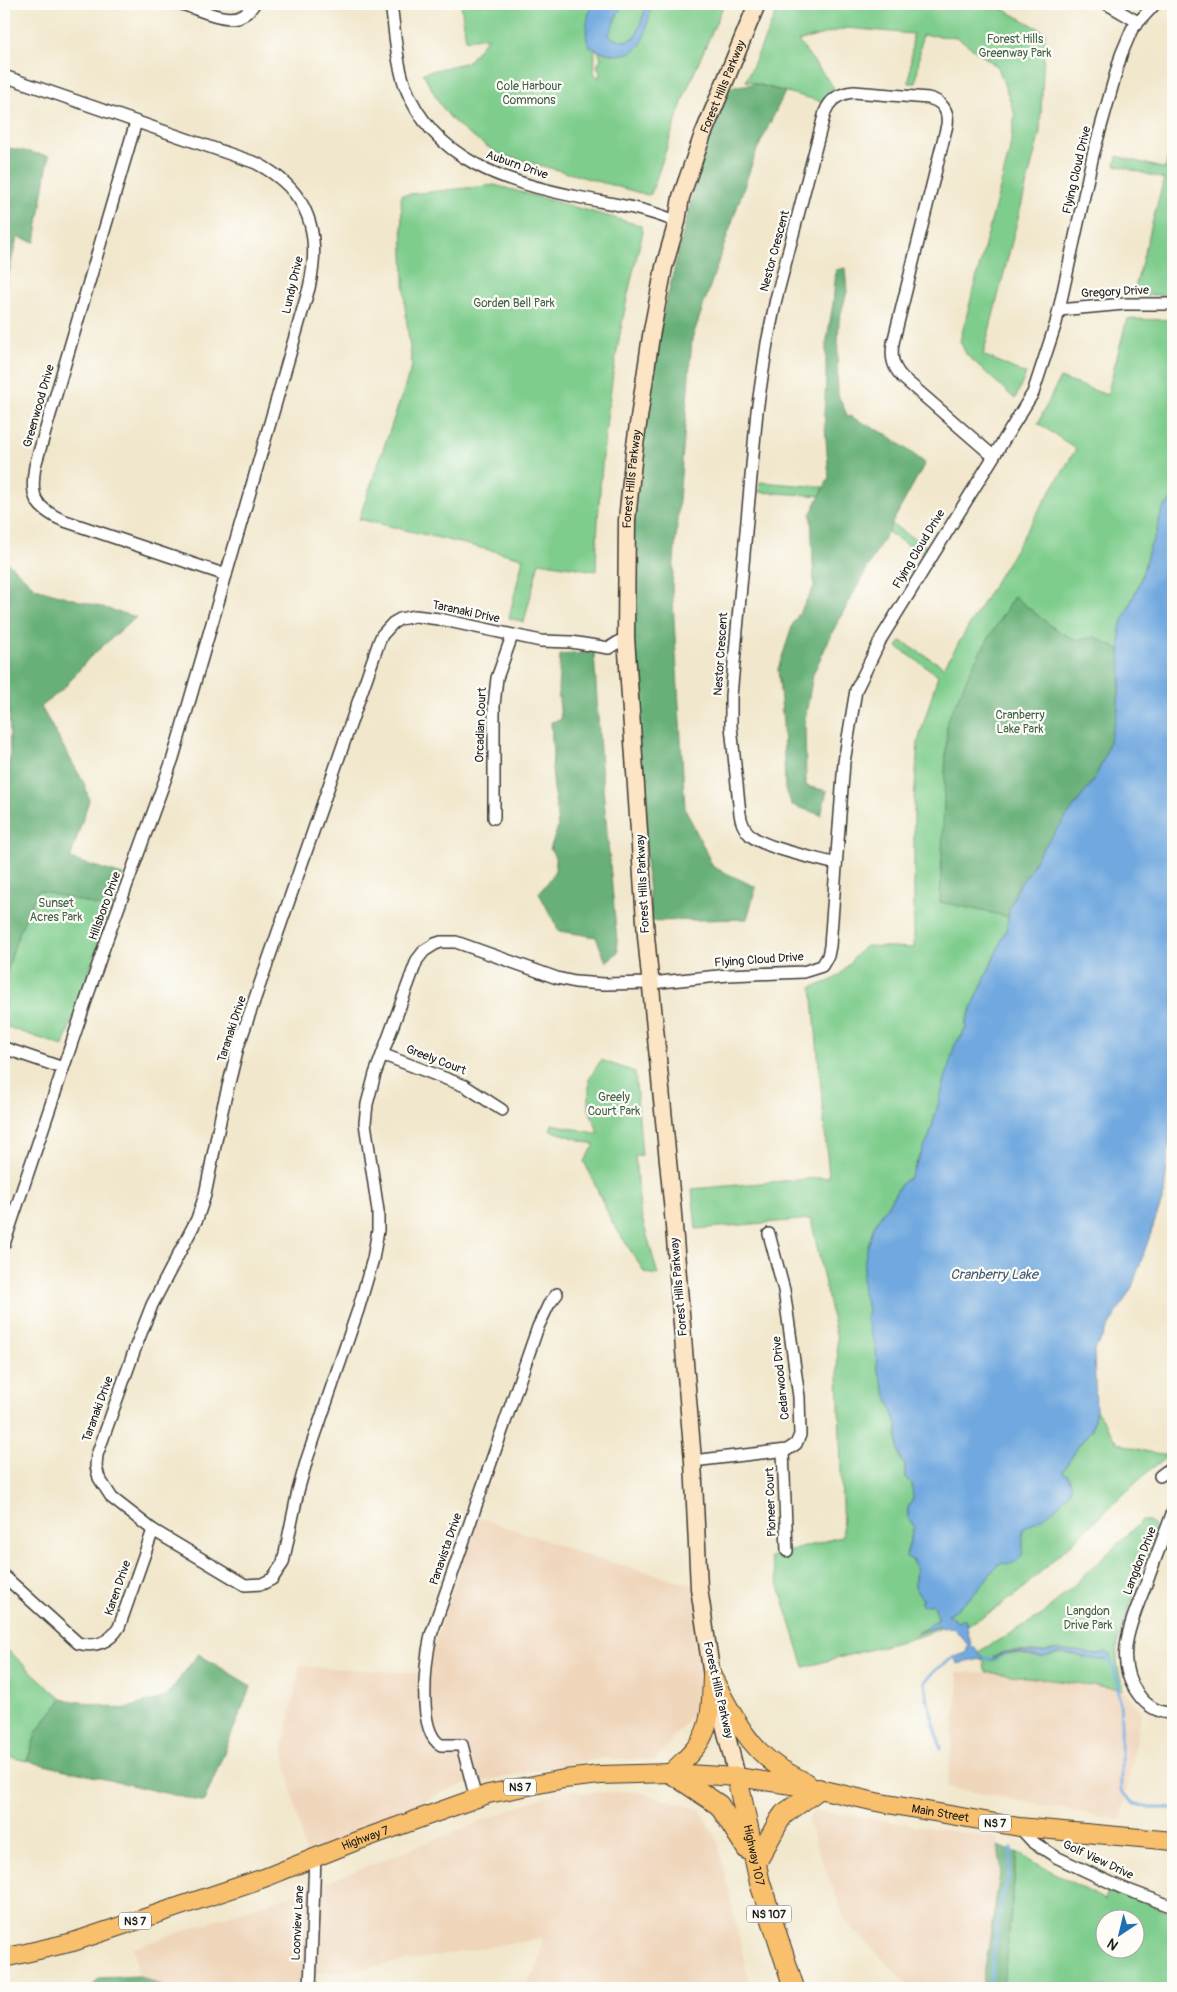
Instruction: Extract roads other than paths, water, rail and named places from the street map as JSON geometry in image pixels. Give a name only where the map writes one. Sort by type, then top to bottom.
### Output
[{"type":"highway","points":[[671,1773],[719,1805],[756,1863],[784,1814],[819,1789]]},
{"type":"highway","name":"Highway 107","points":[[737,1777],[756,1863],[771,1919],[794,1988]]},
{"type":"main road","name":"Forest Hills Parkway","points":[[737,1777],[712,1676],[699,1588],[693,1461],[664,1112],[646,936],[626,638],[627,520],[634,452],[651,336],[662,276],[677,222],[681,197],[702,138],[757,4]]},
{"type":"main road","points":[[671,1773],[696,1747],[706,1731],[710,1710],[712,1676]]},
{"type":"main road","points":[[712,1676],[738,1723],[752,1743],[777,1766],[819,1789]]},
{"type":"main road","name":"Highway 7","points":[[4,1958],[73,1942],[264,1878],[354,1842],[476,1798],[512,1788],[600,1775],[671,1773],[737,1777]]},
{"type":"main road","name":"Main Street","points":[[737,1777],[819,1789],[876,1802],[1019,1827],[1173,1841]]},
{"type":"street","points":[[182,4],[230,18],[246,13],[254,4]]},
{"type":"street","name":"Auburn Drive","points":[[391,4],[405,86],[421,116],[432,131],[447,146],[471,163],[500,176],[559,194],[656,213],[677,222]]},
{"type":"street","points":[[1107,4],[1138,22]]},
{"type":"street","name":"Flying Cloud Drive","points":[[650,982],[803,972],[822,966],[828,956],[846,743],[856,690],[882,637],[1033,393],[1053,332],[1093,155],[1116,71],[1128,38],[1138,22],[1155,4]]},
{"type":"street","name":"Lundy Drive","points":[[4,76],[256,163],[270,170],[293,191],[310,219],[313,232],[314,259],[309,288],[226,575]]},
{"type":"street","name":"Nestor Crescent","points":[[836,864],[762,842],[743,827],[731,726],[731,696],[757,411],[767,343],[776,299],[825,112],[833,100],[843,93],[854,92],[928,98],[938,102],[946,111],[947,125],[893,347],[892,361],[902,376],[993,456]]},
{"type":"street","name":"Greenwood Drive","points":[[136,122],[35,466],[32,490],[40,507],[62,520],[226,575]]},
{"type":"street","name":"Gregory Drive","points":[[1058,310],[1124,304],[1173,304]]},
{"type":"street","name":"Hillsboro Drive","points":[[4,1244],[103,950],[173,758],[226,575]]},
{"type":"street","name":"Taranaki Drive","points":[[626,638],[610,648],[571,642],[541,641],[439,619],[415,616],[393,623],[382,634],[238,1047],[222,1111],[205,1195],[197,1219],[152,1305],[98,1450],[97,1473],[105,1490],[112,1498],[152,1530],[245,1585],[257,1585],[272,1579],[281,1566],[300,1483],[358,1310],[376,1245],[378,1211],[365,1123],[370,1092],[417,960],[424,950],[441,942],[456,942],[557,978],[575,982],[604,984],[650,982]]},
{"type":"street","name":"Orcadian Court","points":[[494,818],[494,705],[497,678],[512,636]]},
{"type":"street","points":[[4,1048],[63,1068]]},
{"type":"street","name":"Greely Court","points":[[384,1055],[465,1086],[502,1110]]},
{"type":"street","name":"Cedarwood Drive","points":[[769,1234],[784,1290],[799,1397],[799,1439],[792,1448],[783,1451]]},
{"type":"street","name":"Panavista Drive","points":[[476,1798],[462,1745],[440,1745],[431,1736],[425,1699],[426,1665],[431,1634],[538,1327],[557,1294]]},
{"type":"street","points":[[693,1461],[783,1451]]},
{"type":"street","name":"Pioneer Court","points":[[783,1451],[786,1551]]},
{"type":"street","points":[[1160,1476],[1173,1466]]},
{"type":"street","name":"Langdon Drive","points":[[1173,1511],[1130,1627],[1125,1654],[1129,1680],[1142,1700],[1150,1707],[1162,1713],[1173,1714]]},
{"type":"street","name":"Karen Drive","points":[[4,1576],[73,1639],[83,1645],[96,1645],[107,1640],[119,1627],[152,1530]]},
{"type":"street","name":"Golf View Drive","points":[[1019,1827],[1033,1842],[1056,1857],[1120,1887],[1173,1907]]},
{"type":"street","name":"Loonview Lane","points":[[310,1988],[316,1858]]},
{"type":"water","points":[[597,4],[622,4],[609,34],[613,39],[626,41],[636,37],[645,10],[644,4],[652,4],[644,37],[635,50],[629,53],[615,54],[589,46],[586,32],[588,19],[590,9]]},
{"type":"water","name":"Cranberry Lake","points":[[1173,498],[1173,1112],[1164,1195],[1132,1287],[1094,1351],[1096,1410],[1092,1429],[1079,1445],[1063,1471],[1063,1473],[1068,1475],[1072,1486],[1057,1507],[1023,1529],[1023,1549],[1018,1561],[996,1566],[969,1599],[948,1614],[957,1622],[965,1619],[971,1645],[985,1658],[957,1664],[955,1657],[966,1653],[968,1645],[953,1627],[941,1628],[939,1626],[916,1634],[929,1627],[931,1623],[938,1620],[938,1617],[934,1605],[923,1606],[921,1604],[922,1598],[915,1585],[916,1571],[913,1560],[906,1557],[914,1526],[908,1518],[908,1507],[913,1499],[912,1484],[905,1477],[905,1465],[901,1460],[898,1448],[898,1428],[877,1367],[876,1346],[866,1319],[868,1309],[863,1293],[862,1281],[866,1252],[874,1226],[902,1183],[910,1177],[929,1137],[955,1044],[963,1035],[963,1031],[966,1030],[966,1022],[1006,930],[1010,907],[1018,887],[1030,871],[1038,855],[1094,780],[1105,756],[1118,710],[1121,682],[1120,627],[1140,582],[1150,546],[1156,535],[1162,510]]},
{"type":"water","points":[[1054,1650],[1076,1651],[1095,1655],[1106,1652],[1111,1660],[1099,1660],[1062,1653],[1042,1657],[1010,1654],[989,1660],[1005,1652],[1036,1653]]},
{"type":"waterway","points":[[941,1749],[927,1698],[925,1682],[938,1668],[955,1657]]},
{"type":"waterway","points":[[985,1658],[992,1659]]},
{"type":"waterway","points":[[1109,1659],[1118,1685],[1120,1703],[1121,1791],[1133,1803],[1150,1808],[1173,1808]]},
{"type":"waterway","points":[[990,1988],[996,1932],[1008,1880],[1012,1848]]},
{"type":"park label","name":"Forest Hills Greenway Park","points":[[1015,46]]},
{"type":"park label","name":"Cole Harbour Commons","points":[[529,93]]},
{"type":"park label","name":"Gorden Bell Park","points":[[514,303]]},
{"type":"park label","name":"Cranberry Lake Park","points":[[1020,722]]},
{"type":"park label","name":"Sunset Acres Park","points":[[56,910]]},
{"type":"park label","name":"Greely Court Park","points":[[614,1104]]},
{"type":"park label","name":"Langdon Drive Park","points":[[1088,1618]]}]
